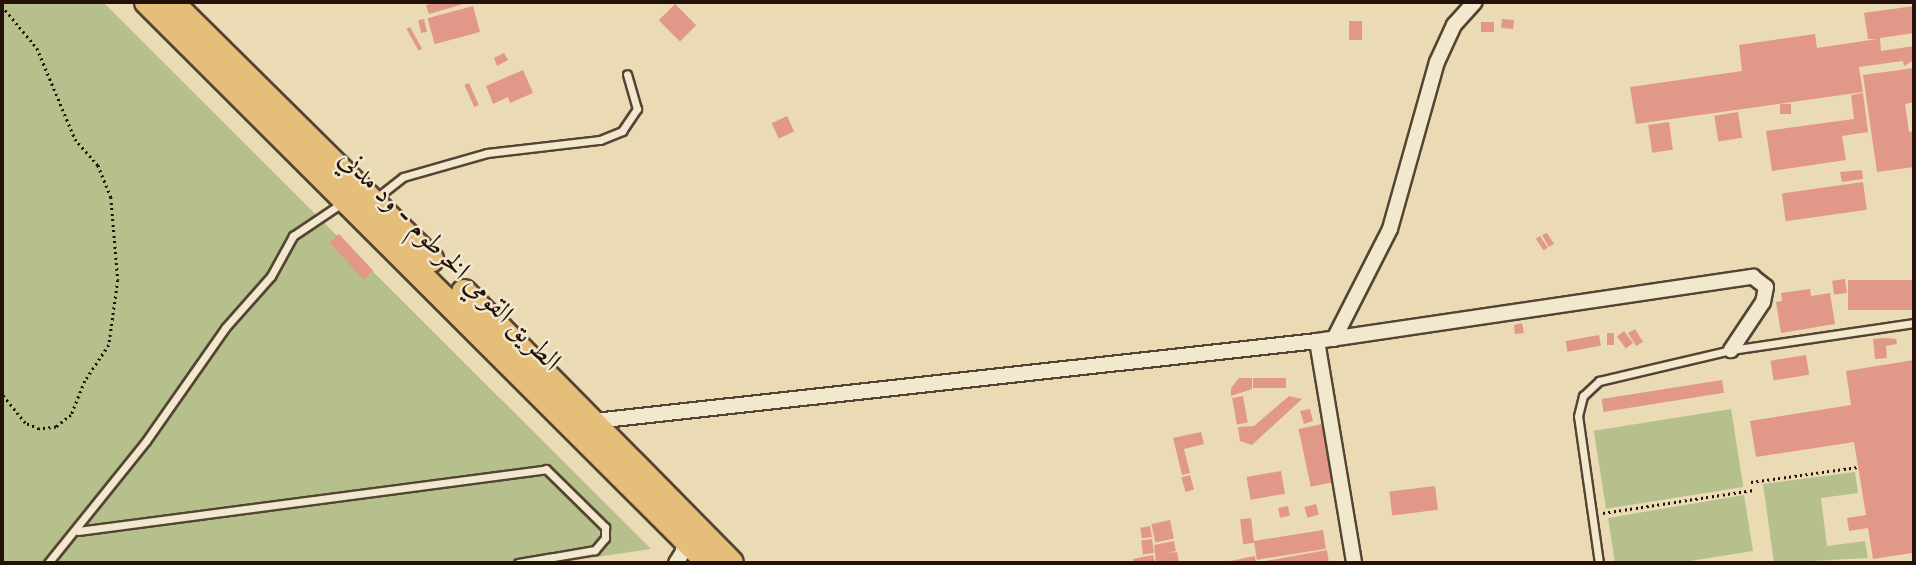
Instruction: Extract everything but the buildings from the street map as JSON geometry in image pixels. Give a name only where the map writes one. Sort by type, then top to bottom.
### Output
[{"type":"highway","name":"الطريق القومي الخرطوم - ود مدني","points":[[147,2],[709,563]]},
{"type":"highway","name":"الطريق القومي الخرطوم - ود مدني","points":[[172,2],[595,421],[732,563]]},
{"type":"street","points":[[1334,339],[1390,229],[1425,93],[1437,62],[1454,25],[1475,2]]},
{"type":"street","points":[[595,421],[1334,339],[1753,277],[1766,287],[1763,302],[1731,351]]},
{"type":"street","points":[[1317,341],[1354,563]]},
{"type":"street","points":[[676,563],[683,552],[684,538]]},
{"type":"lane","points":[[372,202],[414,174],[487,153],[600,140],[622,131],[636,109],[627,74]]},
{"type":"lane","points":[[48,563],[78,531],[225,328],[271,276],[293,236],[346,201]]},
{"type":"lane","points":[[1599,563],[1578,416],[1583,396],[1599,381],[1731,351],[1914,323]]},
{"type":"lane","points":[[78,531],[546,469],[605,527],[605,538],[595,550],[518,563]]},
{"type":"path","points":[[2,6],[37,48],[75,139],[98,165],[111,197],[118,280],[109,345],[85,381],[71,415],[56,427],[39,429],[25,423],[2,395]]},
{"type":"path","points":[[1751,482],[1858,467]]},
{"type":"path","points":[[1593,515],[1753,490]]},
{"type":"green space","points":[[2,2],[103,2],[651,549],[557,563],[2,563]]},
{"type":"green space","points":[[1731,409],[1743,487],[1606,509],[1594,431]]},
{"type":"green space","points":[[1855,472],[1858,493],[1821,498],[1827,546],[1865,541],[1868,558],[1774,563],[1763,484]]},
{"type":"green space","points":[[1744,495],[1753,551],[1678,563],[1615,563],[1608,518]]}]
